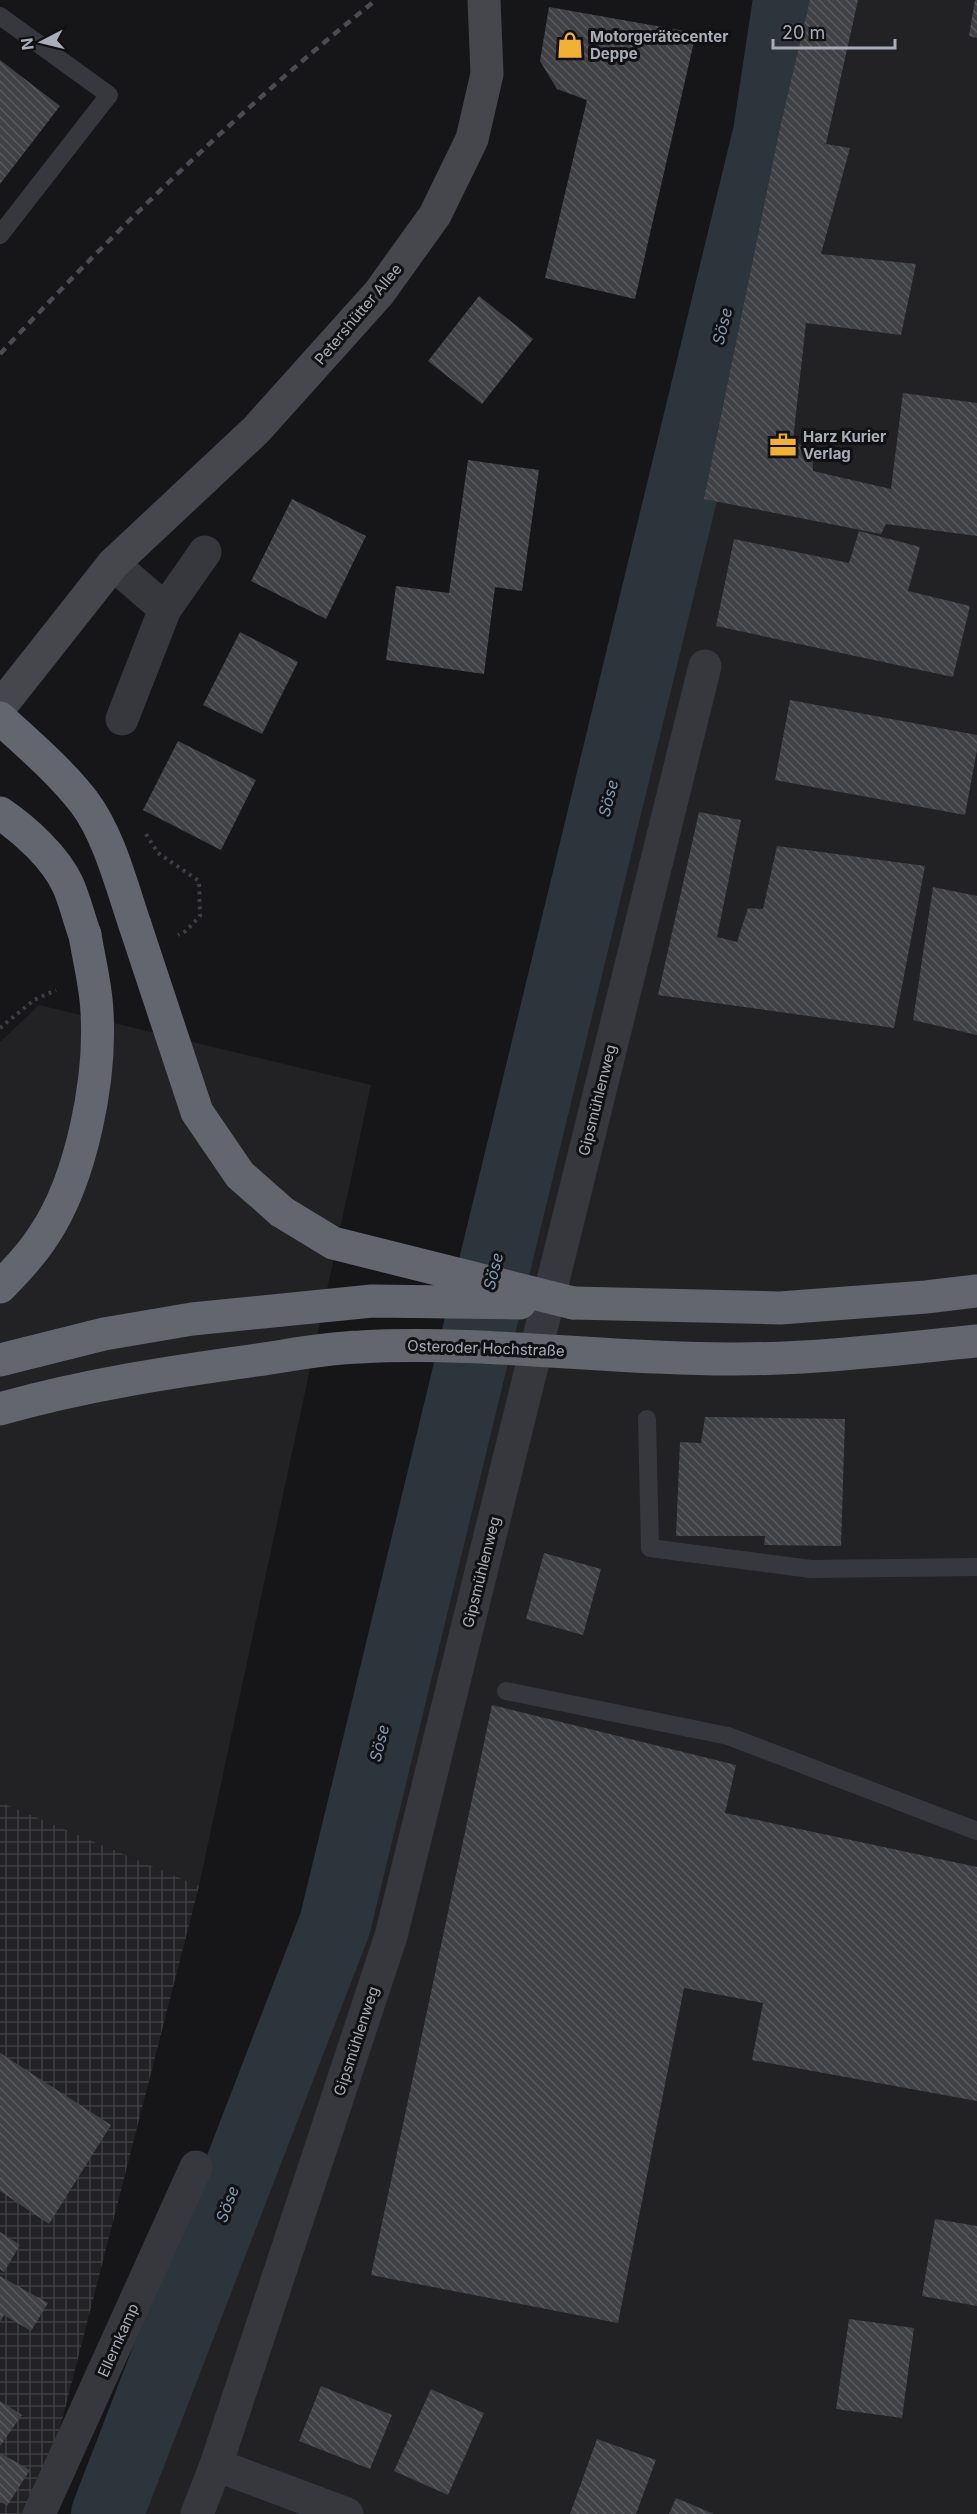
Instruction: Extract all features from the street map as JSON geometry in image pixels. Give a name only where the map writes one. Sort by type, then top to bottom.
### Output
[{"type":"highway","points":[[0,718],[44,758],[85,804],[109,850],[197,1112],[240,1175],[282,1212],[333,1243],[573,1303]]},
{"type":"highway","points":[[0,813],[17,824],[49,858],[67,884],[85,935],[97,1011],[94,1080],[84,1137],[69,1185],[45,1235],[0,1287]]},
{"type":"highway","points":[[0,1360],[104,1334],[192,1319],[372,1301],[780,1308],[977,1291]]},
{"type":"highway","name":"Osteroder Hochstraße","points":[[0,1408],[55,1393],[149,1376],[357,1347],[428,1345],[514,1347],[639,1357],[735,1359],[821,1356],[977,1341]]},
{"type":"main road","name":"Petershütter Allee","points":[[0,707],[113,564],[256,430],[379,293],[435,215],[472,139],[487,74],[484,0]]},
{"type":"street","points":[[122,719],[165,609],[205,552]]},
{"type":"street","points":[[113,564],[165,609]]},
{"type":"street","name":"Gipsmühlenweg","points":[[197,2514],[216,2466],[391,1936],[705,666]]},
{"type":"street","name":"Ellernkamp","points":[[39,2514],[196,2167]]},
{"type":"street","points":[[216,2466],[346,2514]]},
{"type":"lane","points":[[0,16],[109,95],[0,235]]},
{"type":"lane","points":[[647,1419],[650,1548],[811,1569],[977,1568]]},
{"type":"lane","points":[[506,1691],[728,1736],[977,1831]]},
{"type":"shaded area","points":[[804,0],[977,0],[977,2514],[131,2514],[351,1944],[704,499]]},
{"type":"shaded area","points":[[39,1005],[371,1085],[199,1886],[0,1802],[0,1042]]},
{"type":"shaded area","points":[[0,1802],[199,1886],[38,2514],[0,2514]]},
{"type":"building","points":[[810,0],[858,0],[826,144],[850,148],[821,254],[916,264],[901,335],[806,323],[793,440],[812,452],[813,471],[891,489],[903,393],[977,403],[977,536],[886,524],[881,534],[704,499],[780,128]]},
{"type":"building","points":[[975,0],[977,0],[977,38],[969,36]]},
{"type":"building","points":[[549,7],[696,33],[635,299],[545,278],[587,100],[557,89],[540,61]]},
{"type":"building","points":[[0,60],[60,106],[0,184]]},
{"type":"building","points":[[479,296],[533,339],[482,404],[428,361]]},
{"type":"building","points":[[468,460],[539,470],[522,591],[495,587],[484,674],[386,660],[396,586],[449,593]]},
{"type":"building","points":[[292,499],[366,536],[326,619],[251,581]]},
{"type":"building","points":[[859,531],[920,547],[908,591],[970,606],[953,677],[716,626],[734,539],[849,563]]},
{"type":"building","points":[[240,632],[298,662],[262,734],[203,705]]},
{"type":"building","points":[[790,700],[977,735],[977,750],[965,815],[775,780]]},
{"type":"building","points":[[178,741],[256,780],[221,850],[143,810]]},
{"type":"building","points":[[699,812],[741,820],[717,937],[737,942],[748,908],[763,909],[777,846],[925,866],[894,1028],[658,995]]},
{"type":"building","points":[[933,887],[977,896],[977,1035],[913,1020]]},
{"type":"building","points":[[705,1417],[845,1419],[841,1546],[764,1545],[765,1536],[676,1536],[680,1442],[701,1443]]},
{"type":"building","points":[[544,1553],[601,1569],[583,1635],[526,1619]]},
{"type":"building","points":[[492,1705],[736,1765],[725,1813],[977,1867],[977,2101],[752,2060],[763,2003],[684,1988],[618,2323],[371,2275]]},
{"type":"building","points":[[0,2053],[111,2125],[49,2224],[0,2191]]},
{"type":"building","points":[[935,2219],[977,2226],[977,2306],[922,2296]]},
{"type":"building","points":[[0,2232],[20,2245],[4,2272],[0,2269]]},
{"type":"building","points":[[0,2276],[48,2303],[31,2331],[4,2315],[0,2322]]},
{"type":"building","points":[[849,2319],[914,2328],[902,2418],[836,2409]]},
{"type":"building","points":[[321,2386],[392,2415],[370,2469],[299,2441]]},
{"type":"building","points":[[431,2389],[484,2413],[448,2495],[394,2471]]},
{"type":"building","points":[[0,2401],[22,2415],[0,2446]]},
{"type":"building","points":[[597,2439],[656,2460],[636,2514],[570,2514]]},
{"type":"building","points":[[0,2453],[30,2470],[7,2506],[0,2501]]},
{"type":"building","points":[[676,2498],[714,2514],[669,2514]]},
{"type":"waterway","name":"Söse","points":[[107,2514],[335,1924],[769,133],[789,0]]},
{"type":"railway","points":[[0,354],[89,261],[182,170],[277,83],[376,0]]},
{"type":"place","name":"Motorgerätecenter Deppe","points":[[570,45]]},
{"type":"place","name":"Harz Kurier Verlag","points":[[783,445]]}]
